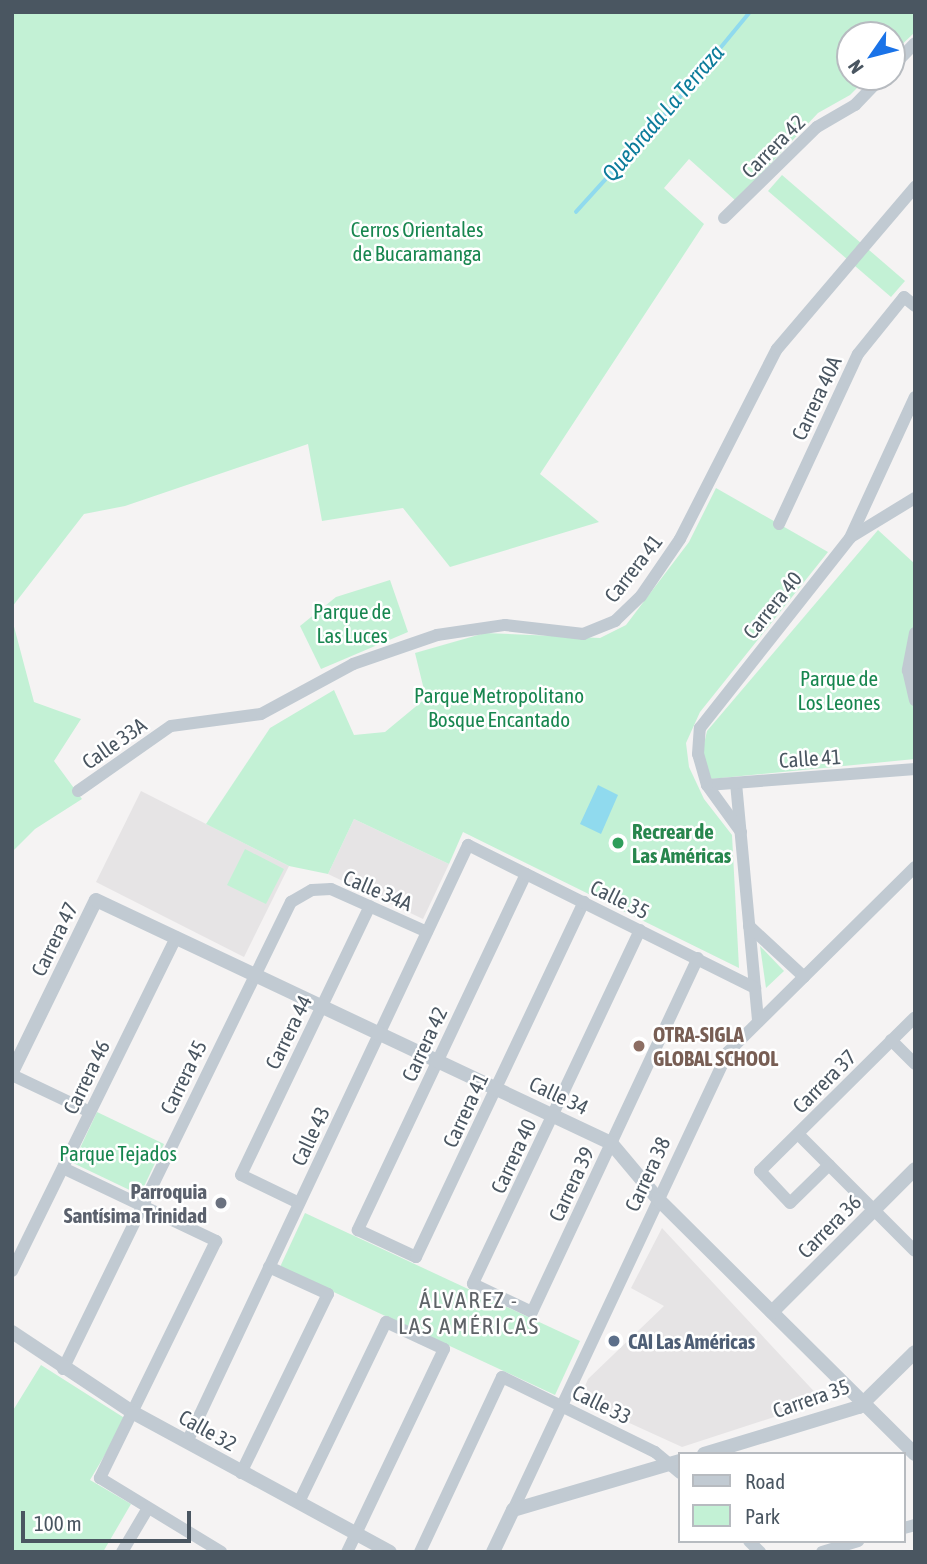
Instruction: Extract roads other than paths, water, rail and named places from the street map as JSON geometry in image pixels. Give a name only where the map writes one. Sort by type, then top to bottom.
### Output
[{"type":"street","name":"Carrera 42","points":[[724,218],[817,127],[855,105],[868,91]]},
{"type":"street","name":"Carrera 41","points":[[171,726],[261,714],[353,664],[463,628],[505,625],[583,634],[615,621],[641,596],[680,539],[777,349],[915,187]]},
{"type":"street","name":"Carrera 40A","points":[[779,524],[858,354],[904,297],[915,306]]},
{"type":"street","name":"Carrera 40","points":[[741,832],[708,785],[698,754],[700,728],[850,538],[915,397]]},
{"type":"street","points":[[850,538],[915,498]]},
{"type":"street","points":[[915,633],[908,670],[915,700]]},
{"type":"street","name":"Calle 33A","points":[[78,791],[171,726]]},
{"type":"street","name":"Calle 41","points":[[708,785],[915,769]]},
{"type":"street","points":[[736,783],[758,1022]]},
{"type":"street","name":"Calle 35","points":[[468,845],[755,988]]},
{"type":"street","name":"Calle 43","points":[[187,1442],[468,845]]},
{"type":"street","name":"Carrera 38","points":[[493,1552],[724,1059],[758,1022],[913,872]]},
{"type":"street","name":"Carrera 42","points":[[416,1257],[358,1230],[526,874]]},
{"type":"street","name":"Calle 34A","points":[[313,890],[331,889],[427,932]]},
{"type":"street","name":"Carrera 45","points":[[64,1369],[284,912],[291,902],[313,890]]},
{"type":"street","name":"Calle 34","points":[[96,900],[611,1143],[658,1199],[915,1454]]},
{"type":"street","name":"Carrera 47","points":[[12,1074],[96,900]]},
{"type":"street","name":"Carrera 41","points":[[416,1257],[584,902]]},
{"type":"street","name":"Carrera 44","points":[[299,1203],[241,1175],[370,906]]},
{"type":"street","points":[[749,926],[804,977]]},
{"type":"street","name":"Carrera 40","points":[[532,1312],[473,1284],[640,930]]},
{"type":"street","name":"Carrera 46","points":[[12,1271],[176,937]]},
{"type":"street","name":"Carrera 39","points":[[532,1312],[698,958]]},
{"type":"street","name":"Carrera 37","points":[[829,1165],[790,1203],[760,1171],[915,1017]]},
{"type":"street","points":[[891,1040],[915,1064]]},
{"type":"street","points":[[12,1074],[90,1112]]},
{"type":"street","points":[[798,1134],[915,1251]]},
{"type":"street","points":[[62,1168],[216,1241],[100,1478],[221,1552]]},
{"type":"street","name":"Carrera 36","points":[[772,1312],[915,1169]]},
{"type":"street","points":[[241,1473],[328,1294],[269,1266]]},
{"type":"street","points":[[299,1502],[386,1322],[444,1349],[347,1552]]},
{"type":"street","name":"Calle 32","points":[[12,1332],[134,1413],[241,1473],[358,1531],[390,1552]]},
{"type":"street","name":"Carrera 35","points":[[710,1452],[864,1403],[915,1352]]},
{"type":"street","name":"Calle 33","points":[[420,1552],[502,1377],[562,1405],[677,1466]]},
{"type":"street","points":[[513,1510],[677,1466]]},
{"type":"street","points":[[122,1552],[148,1508]]},
{"type":"street","points":[[822,1552],[851,1543]]},
{"type":"water","points":[[598,785],[618,795],[601,834],[580,824]]},
{"type":"waterway","name":"Quebrada La Terraza","points":[[576,212],[675,103],[750,12]]},
{"type":"place","name":"Recrear de Las Américas","points":[[618,843]]},
{"type":"place","name":"OTRA-SIGLA GLOBAL SCHOOL","points":[[639,1046]]},
{"type":"place","name":"Parroquia Santísima Trinidad","points":[[221,1203]]},
{"type":"place","name":"CAI Las Américas","points":[[614,1341]]},
{"type":"district","name":"ÁLVAREZ - LAS AMÉRICAS","points":[[469,1313]]},
{"type":"park label","name":"Cerros Orientales de Bucaramanga","points":[[417,241]]},
{"type":"park label","name":"Parque de Las Luces","points":[[352,623]]},
{"type":"park label","name":"Parque de Los Leones","points":[[839,690]]},
{"type":"park label","name":"Parque Metropolitano Bosque Encantado","points":[[499,707]]},
{"type":"park label","name":"Parque Tejados","points":[[118,1153]]}]
